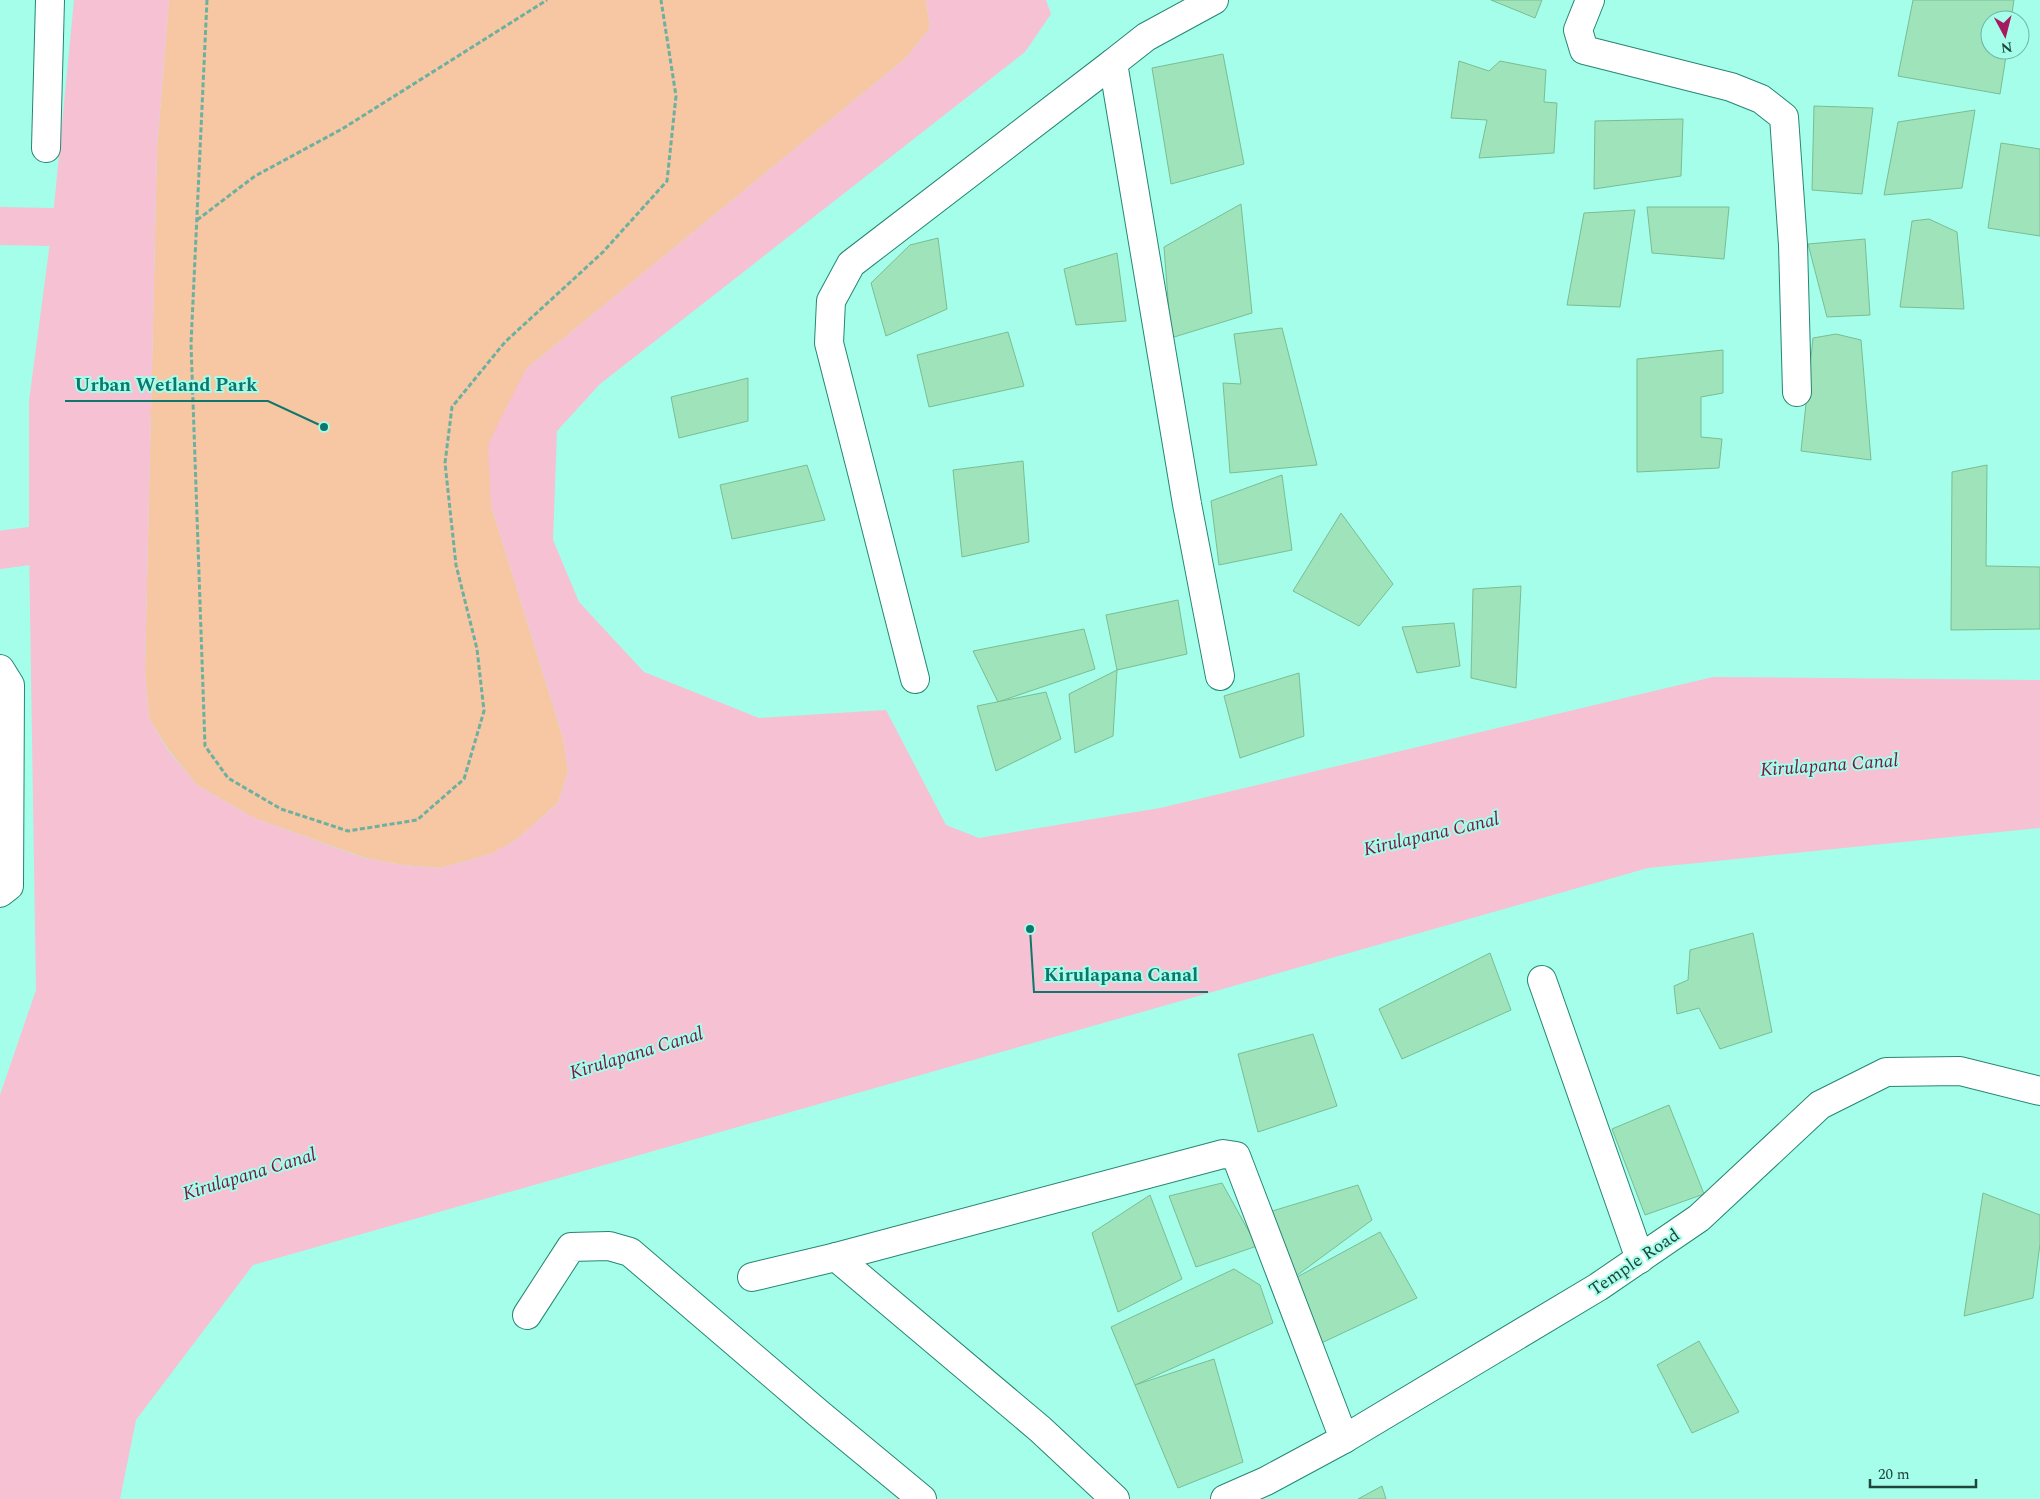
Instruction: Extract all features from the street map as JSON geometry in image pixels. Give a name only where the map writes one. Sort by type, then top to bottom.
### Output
[{"type":"street","points":[[46,148],[50,0]]},
{"type":"street","points":[[915,679],[830,343],[832,301],[851,264],[1146,37],[1214,0]]},
{"type":"street","points":[[1590,0],[1578,30],[1584,50],[1731,87],[1761,99],[1784,117],[1793,245],[1797,392]]},
{"type":"street","points":[[1113,63],[1187,504],[1220,676]]},
{"type":"street","points":[[0,669],[10,685],[9,886],[0,894]]},
{"type":"street","points":[[1542,980],[1640,1259]]},
{"type":"street","name":"Temple Road","points":[[1225,1499],[1269,1490],[1344,1439],[1598,1287],[1699,1218],[1820,1105],[1886,1072],[1960,1070],[2040,1091]]},
{"type":"street","points":[[752,1277],[836,1257],[1223,1154],[1236,1156],[1344,1439]]},
{"type":"street","points":[[527,1315],[571,1247],[609,1246],[630,1252],[818,1413],[922,1499]]},
{"type":"street","points":[[836,1257],[1040,1430],[1114,1499]]},
{"type":"path","points":[[207,0],[191,344],[205,746],[228,778],[282,809],[348,831],[417,820],[464,779],[484,711],[477,649],[456,565],[444,463],[452,406],[505,342],[603,252],[667,180],[676,96],[661,0]]},
{"type":"path","points":[[197,220],[255,176],[342,129],[547,0]]},
{"type":"shaded area","points":[[169,0],[926,0],[930,28],[906,58],[526,369],[491,505],[563,738],[568,771],[558,803],[516,840],[491,854],[441,868],[402,865],[365,858],[254,818],[197,785],[167,748],[149,718],[145,671],[157,149]]},
{"type":"water","points":[[74,0],[169,0],[157,149],[145,671],[149,718],[167,749],[197,785],[254,818],[364,858],[402,865],[441,868],[491,854],[516,840],[558,803],[568,771],[563,738],[491,505],[488,445],[526,369],[906,58],[930,28],[926,0],[1046,0],[1051,14],[1025,52],[600,384],[557,431],[553,540],[579,602],[644,672],[759,718],[886,710],[946,825],[979,838],[1160,808],[1713,677],[2040,680],[2040,828],[1648,868],[253,1265],[136,1420],[120,1499],[0,1499],[0,1095],[36,990],[29,546],[29,401],[52,227]]},
{"type":"building","points":[[1491,0],[1542,0],[1535,18]]},
{"type":"building","points":[[1913,0],[2014,0],[2012,10],[1980,10],[1980,60],[2005,60],[2000,94],[1898,76]]},
{"type":"building","points":[[1223,54],[1244,164],[1171,184],[1152,68]]},
{"type":"building","points":[[1459,61],[1489,71],[1500,61],[1546,70],[1544,102],[1557,103],[1554,153],[1479,158],[1487,120],[1451,118]]},
{"type":"building","points":[[1814,106],[1873,108],[1862,194],[1812,190]]},
{"type":"building","points":[[1975,110],[1962,188],[1884,195],[1898,122]]},
{"type":"building","points":[[1683,119],[1681,176],[1594,189],[1595,121]]},
{"type":"building","points":[[2001,143],[2040,149],[2040,236],[1988,228]]},
{"type":"building","points":[[1241,204],[1252,313],[1171,338],[1164,247]]},
{"type":"building","points":[[1647,207],[1729,207],[1724,259],[1652,253]]},
{"type":"building","points":[[1635,210],[1620,307],[1567,305],[1584,213]]},
{"type":"building","points":[[1929,219],[1957,232],[1964,309],[1900,307],[1912,221]]},
{"type":"building","points":[[938,238],[947,309],[886,336],[871,283],[910,245]]},
{"type":"building","points":[[1865,239],[1870,315],[1827,317],[1808,244]]},
{"type":"building","points":[[1117,253],[1126,321],[1076,325],[1064,269]]},
{"type":"building","points":[[1282,328],[1317,465],[1230,473],[1223,383],[1241,384],[1234,334]]},
{"type":"building","points":[[1008,332],[1024,386],[929,407],[917,355]]},
{"type":"building","points":[[1836,334],[1861,340],[1871,460],[1801,451],[1813,338]]},
{"type":"building","points":[[1723,350],[1723,393],[1701,397],[1701,437],[1722,439],[1719,468],[1637,472],[1637,359]]},
{"type":"building","points":[[748,378],[748,421],[679,438],[671,397]]},
{"type":"building","points":[[1023,461],[1029,542],[962,557],[953,470]]},
{"type":"building","points":[[807,465],[825,520],[732,539],[720,485]]},
{"type":"building","points":[[1987,465],[1986,566],[2040,567],[2040,629],[1951,630],[1952,472]]},
{"type":"building","points":[[1282,475],[1292,550],[1219,565],[1211,501]]},
{"type":"building","points":[[1341,513],[1393,584],[1359,626],[1293,591]]},
{"type":"building","points":[[1521,586],[1516,688],[1471,678],[1473,589]]},
{"type":"building","points":[[1178,600],[1187,654],[1117,670],[1106,615]]},
{"type":"building","points":[[1454,623],[1460,666],[1417,673],[1402,627]]},
{"type":"building","points":[[1084,629],[1095,669],[998,702],[973,651]]},
{"type":"building","points":[[1117,670],[1113,736],[1075,753],[1069,694]]},
{"type":"building","points":[[1299,673],[1304,736],[1240,758],[1224,696]]},
{"type":"building","points":[[1046,692],[1061,739],[996,771],[977,706]]},
{"type":"building","points":[[1753,933],[1772,1032],[1720,1049],[1699,1008],[1677,1014],[1674,986],[1688,980],[1690,950]]},
{"type":"building","points":[[1490,953],[1511,1010],[1402,1059],[1379,1009]]},
{"type":"building","points":[[1313,1034],[1337,1106],[1258,1132],[1238,1054]]},
{"type":"building","points":[[1669,1105],[1704,1194],[1645,1215],[1612,1129]]},
{"type":"building","points":[[1222,1183],[1257,1246],[1196,1267],[1169,1196]]},
{"type":"building","points":[[1358,1185],[1372,1220],[1288,1282],[1269,1212]]},
{"type":"building","points":[[1983,1193],[2040,1215],[2040,1244],[2033,1298],[1964,1316]]},
{"type":"building","points":[[1150,1195],[1182,1279],[1118,1312],[1092,1233]]},
{"type":"building","points":[[1380,1232],[1417,1298],[1313,1347],[1288,1282]]},
{"type":"building","points":[[1234,1269],[1260,1285],[1273,1323],[1135,1385],[1111,1327]]},
{"type":"building","points":[[1699,1341],[1739,1412],[1692,1433],[1657,1365]]},
{"type":"building","points":[[1214,1359],[1243,1462],[1178,1488],[1135,1385]]},
{"type":"building","points":[[1382,1486],[1386,1499],[1358,1499]]},
{"type":"waterway","points":[[0,226],[52,227]]},
{"type":"waterway","points":[[0,550],[29,546]]},
{"type":"place","name":"Urban Wetland Park","points":[[324,427]]},
{"type":"place","name":"Kirulapana Canal","points":[[1030,929]]}]
